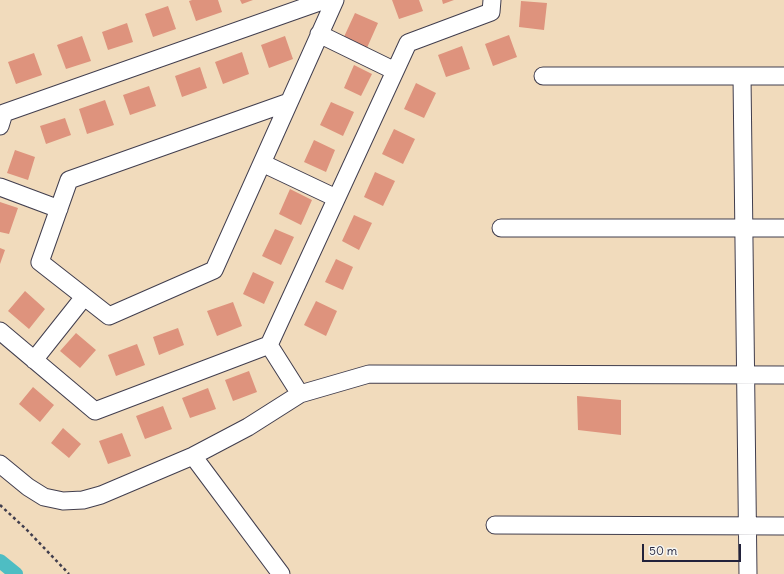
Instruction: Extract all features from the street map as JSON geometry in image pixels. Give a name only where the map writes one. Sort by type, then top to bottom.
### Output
[{"type":"street","points":[[0,126],[4,113],[325,0]]},
{"type":"street","points":[[289,102],[69,180],[40,262],[108,316],[214,270],[335,0]]},
{"type":"street","points":[[0,331],[95,411],[268,345],[408,43],[491,12],[492,0]]},
{"type":"street","points":[[319,34],[395,71]]},
{"type":"street","points":[[543,76],[784,76]]},
{"type":"street","points":[[742,76],[748,574]]},
{"type":"street","points":[[262,163],[336,198]]},
{"type":"street","points":[[0,187],[59,209]]},
{"type":"street","points":[[501,228],[784,228]]},
{"type":"street","points":[[34,360],[84,297]]},
{"type":"street","points":[[268,345],[300,394]]},
{"type":"street","points":[[0,464],[28,487],[44,497],[63,501],[83,500],[101,495],[193,456],[248,428],[300,394],[369,374],[784,375]]},
{"type":"street","points":[[193,456],[281,574]]},
{"type":"street","points":[[495,525],[784,526]]},
{"type":"path","points":[[0,505],[27,530],[69,574]]},
{"type":"building","points":[[218,0],[222,12],[196,21],[189,1]]},
{"type":"building","points":[[240,0],[253,0],[242,4]]},
{"type":"building","points":[[392,0],[419,0],[423,11],[399,19]]},
{"type":"building","points":[[442,0],[454,0],[443,4]]},
{"type":"building","points":[[521,1],[547,3],[544,30],[519,27]]},
{"type":"building","points":[[168,6],[176,29],[153,37],[145,14]]},
{"type":"building","points":[[355,13],[378,23],[366,50],[343,39]]},
{"type":"building","points":[[127,23],[133,42],[108,50],[102,32]]},
{"type":"building","points":[[509,35],[517,57],[493,66],[485,44]]},
{"type":"building","points":[[82,36],[91,61],[66,69],[57,45]]},
{"type":"building","points":[[285,36],[293,59],[269,68],[261,45]]},
{"type":"building","points":[[462,46],[470,69],[446,77],[438,55]]},
{"type":"building","points":[[242,52],[249,74],[223,84],[215,62]]},
{"type":"building","points":[[34,53],[42,75],[16,84],[8,62]]},
{"type":"building","points":[[354,65],[372,74],[361,96],[344,88]]},
{"type":"building","points":[[200,67],[207,88],[182,97],[175,76]]},
{"type":"building","points":[[416,83],[436,93],[424,118],[404,109]]},
{"type":"building","points":[[149,86],[156,106],[130,115],[123,95]]},
{"type":"building","points":[[105,100],[114,125],[87,134],[79,109]]},
{"type":"building","points":[[331,102],[354,112],[343,136],[320,125]]},
{"type":"building","points":[[65,118],[71,135],[46,144],[40,126]]},
{"type":"building","points":[[394,129],[415,139],[403,164],[382,154]]},
{"type":"building","points":[[314,140],[335,150],[326,172],[304,162]]},
{"type":"building","points":[[15,150],[35,157],[28,180],[7,173]]},
{"type":"building","points":[[375,172],[395,181],[383,206],[364,197]]},
{"type":"building","points":[[290,189],[312,200],[301,225],[279,214]]},
{"type":"building","points":[[0,202],[18,208],[9,234],[0,232]]},
{"type":"building","points":[[354,215],[372,223],[359,250],[342,241]]},
{"type":"building","points":[[275,229],[294,237],[281,265],[262,256]]},
{"type":"building","points":[[0,248],[5,250],[0,264]]},
{"type":"building","points":[[336,259],[353,267],[343,290],[325,282]]},
{"type":"building","points":[[253,272],[274,282],[264,304],[243,294]]},
{"type":"building","points":[[25,291],[45,309],[29,329],[8,311]]},
{"type":"building","points":[[316,301],[337,311],[326,336],[304,325]]},
{"type":"building","points":[[233,302],[242,326],[217,336],[207,311]]},
{"type":"building","points":[[178,328],[184,345],[159,355],[153,337]]},
{"type":"building","points":[[76,333],[96,350],[80,368],[60,351]]},
{"type":"building","points":[[137,344],[145,365],[116,376],[108,355]]},
{"type":"building","points":[[249,371],[257,392],[233,401],[225,380]]},
{"type":"building","points":[[33,387],[54,405],[40,422],[19,404]]},
{"type":"building","points":[[208,388],[216,409],[190,418],[182,398]]},
{"type":"building","points":[[577,396],[621,400],[621,435],[578,430]]},
{"type":"building","points":[[163,406],[172,429],[145,439],[136,416]]},
{"type":"building","points":[[63,428],[81,444],[69,458],[51,443]]},
{"type":"building","points":[[122,433],[131,456],[108,464],[99,441]]},
{"type":"waterway","points":[[0,561],[16,574]]}]
